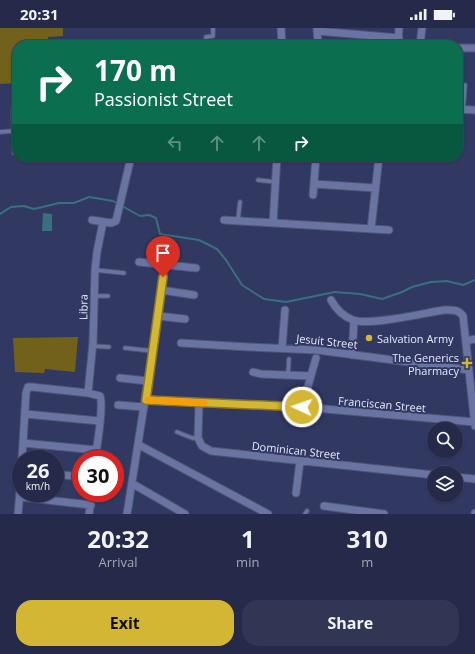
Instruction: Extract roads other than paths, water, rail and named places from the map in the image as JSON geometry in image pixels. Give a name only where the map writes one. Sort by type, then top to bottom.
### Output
[{"type":"street","points":[[281,28],[282,40]]},
{"type":"street","points":[[398,40],[399,28]]},
{"type":"street","points":[[421,40],[422,28]]},
{"type":"street","points":[[318,40],[317,29],[391,40]]},
{"type":"street","points":[[463,48],[475,48]]},
{"type":"street","points":[[463,109],[475,110]]},
{"type":"street","points":[[92,220],[111,224],[115,222],[130,162]]},
{"type":"street","points":[[273,223],[277,162]]},
{"type":"street","points":[[313,196],[316,162]]},
{"type":"street","points":[[371,228],[378,162]]},
{"type":"street","points":[[314,184],[375,188]]},
{"type":"street","points":[[224,220],[389,230]]},
{"type":"street","name":"Libra","points":[[88,393],[92,346],[95,270],[103,222]]},
{"type":"street","points":[[139,262],[196,268]]},
{"type":"street","points":[[127,514],[153,351],[164,264]]},
{"type":"street","points":[[161,290],[194,295]]},
{"type":"street","points":[[331,300],[339,312],[354,321],[377,321],[444,310],[459,311],[463,316],[474,424]]},
{"type":"street","points":[[282,348],[285,310]]},
{"type":"street","points":[[158,316],[185,319]]},
{"type":"street","points":[[352,355],[354,321]]},
{"type":"street","points":[[466,341],[475,340]]},
{"type":"street","name":"Jesuit Street","points":[[181,343],[317,350],[469,370]]},
{"type":"street","points":[[302,407],[316,358]]},
{"type":"street","points":[[253,372],[261,374],[311,376]]},
{"type":"street","points":[[120,378],[148,381]]},
{"type":"street","points":[[23,443],[96,450],[100,421],[100,396],[88,393],[28,387],[26,392],[23,450]]},
{"type":"street","points":[[198,438],[199,402]]},
{"type":"street","name":"Franciscan Street","points":[[118,405],[199,402],[302,407],[474,424]]},
{"type":"street","points":[[25,414],[100,421]]},
{"type":"street","name":"Dominican Street","points":[[198,438],[202,446],[217,453],[427,474]]},
{"type":"street","points":[[139,445],[268,514]]},
{"type":"street","points":[[296,493],[300,462]]},
{"type":"street","points":[[463,478],[475,479]]},
{"type":"street","points":[[133,484],[180,513]]},
{"type":"street","points":[[18,514],[19,502]]},
{"type":"street","points":[[64,502],[91,505]]},
{"type":"street","points":[[89,514],[91,502]]},
{"type":"street","points":[[324,506],[342,511],[384,514]]},
{"type":"lane","points":[[206,40],[206,36],[213,36],[213,28]]},
{"type":"lane","points":[[463,95],[465,85]]},
{"type":"lane","points":[[0,132],[12,131]]},
{"type":"lane","points":[[258,180],[276,182]]},
{"type":"lane","points":[[238,221],[240,202]]},
{"type":"lane","points":[[95,270],[124,273]]},
{"type":"lane","points":[[94,296],[108,296]]},
{"type":"lane","points":[[92,346],[109,347]]},
{"type":"lane","points":[[125,348],[153,351]]},
{"type":"lane","points":[[288,375],[289,360]]},
{"type":"lane","points":[[177,432],[192,438],[198,438]]},
{"type":"waterway","points":[[0,214],[11,207],[24,206],[34,209],[59,203],[74,203],[89,197],[113,201],[140,216],[149,215],[156,218],[160,234],[199,240],[217,249],[242,285],[264,299],[286,302],[335,292],[360,294],[382,299],[412,287],[431,282],[447,281],[463,285],[475,280]]},
{"type":"place","name":"Salvation Army","points":[[369,338]]},
{"type":"place","name":"The Generics Pharmacy","points":[[467,363]]}]
